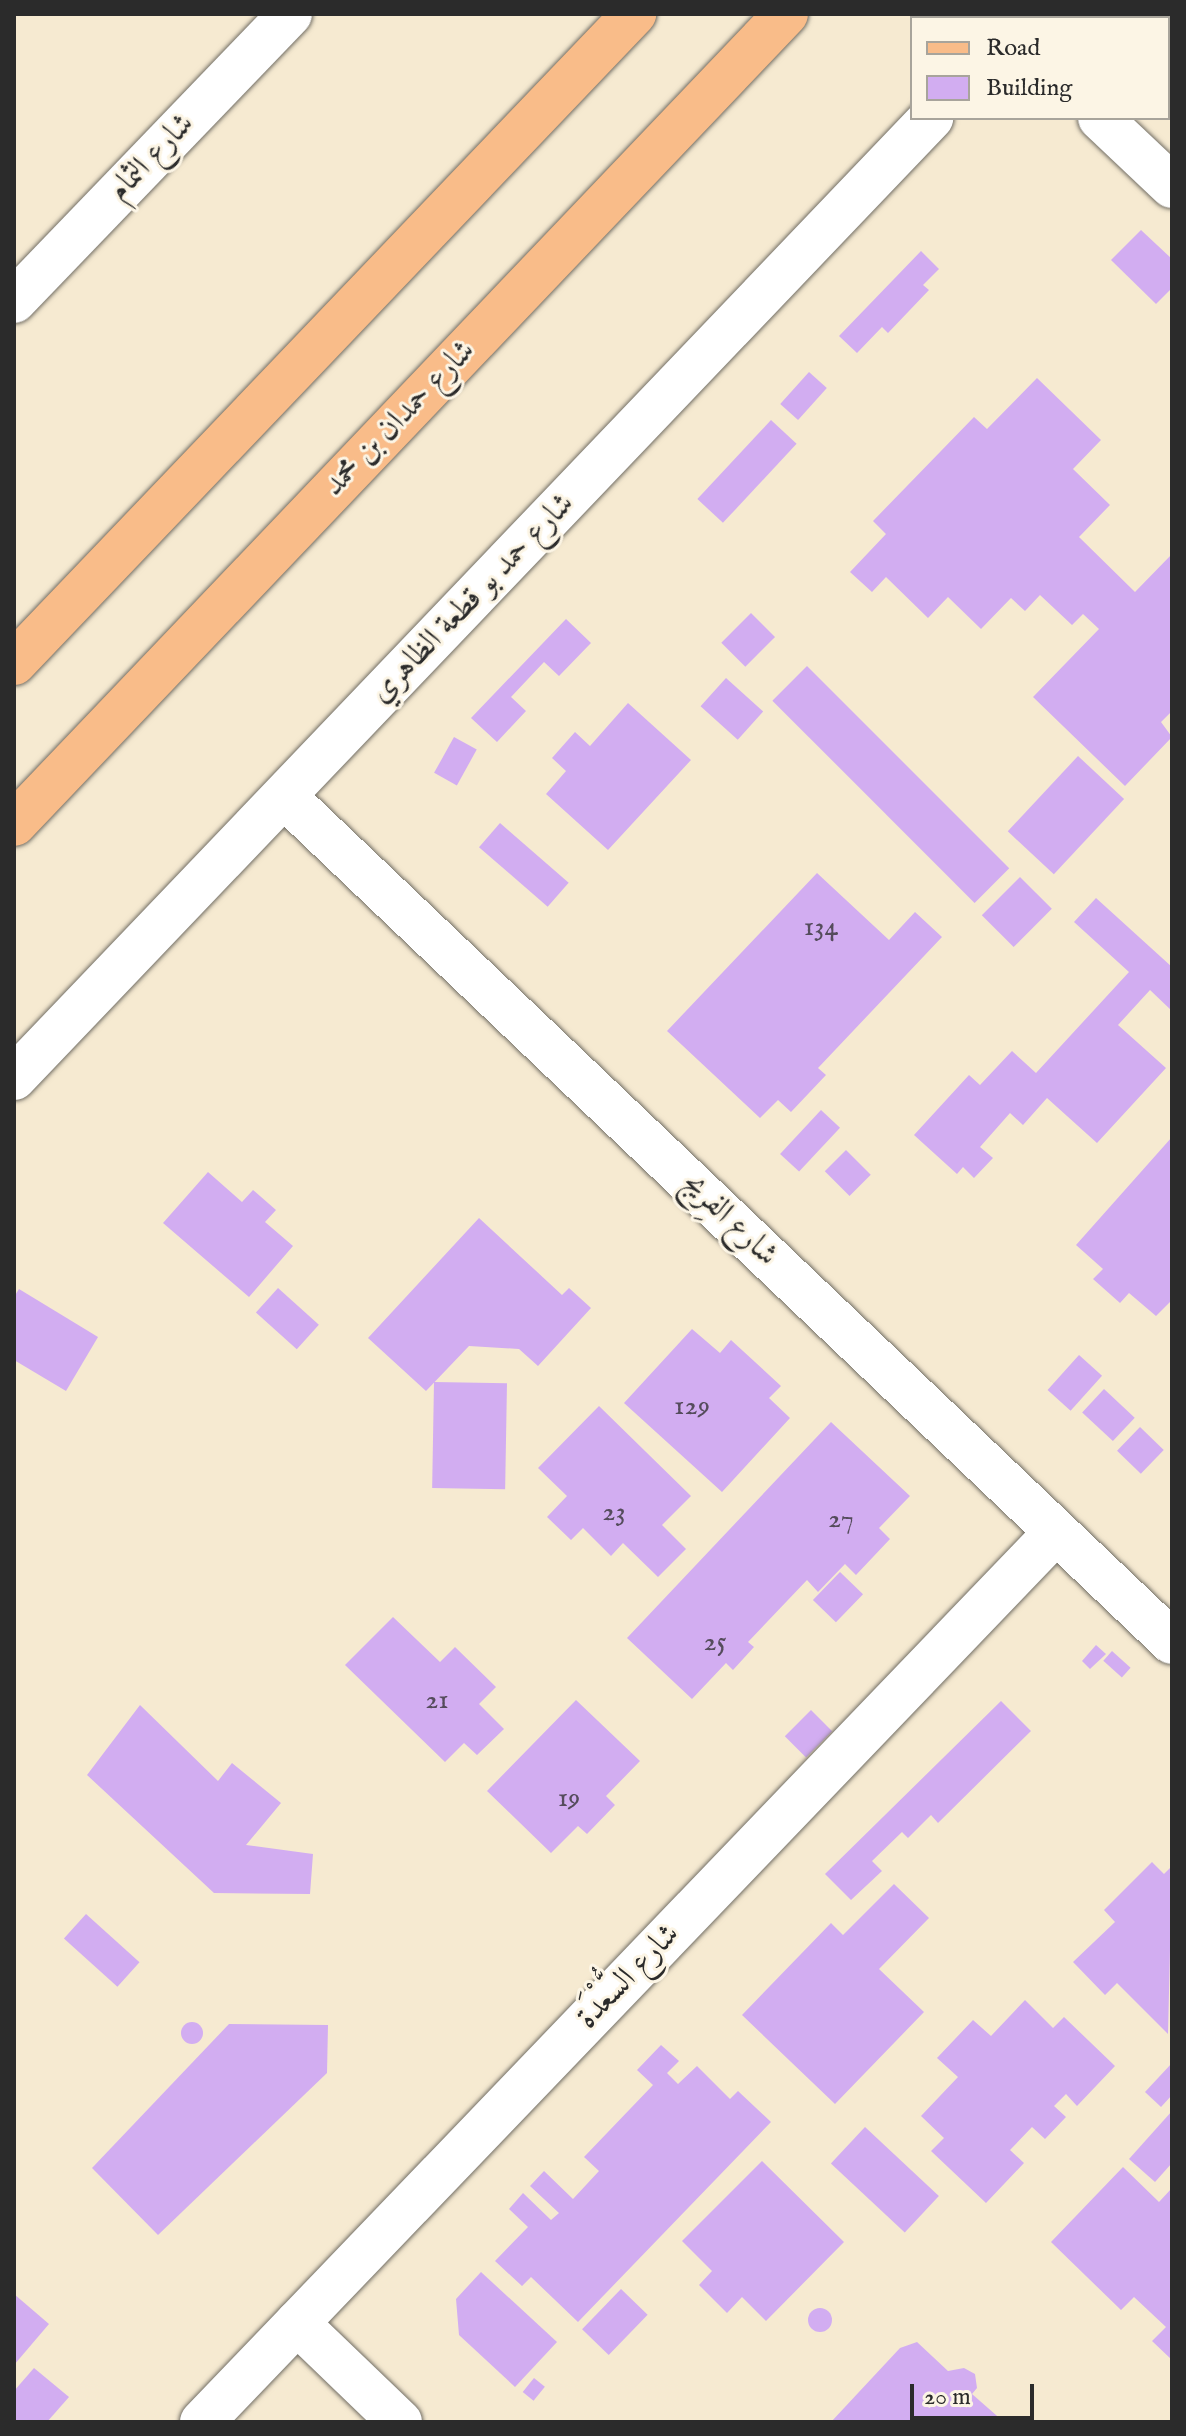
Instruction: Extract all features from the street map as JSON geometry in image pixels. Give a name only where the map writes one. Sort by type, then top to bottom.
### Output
[{"type":"main road","points":[[14,663],[634,14]]},
{"type":"main road","name":"شارع حمدان بن محمد","points":[[14,824],[786,14]]},
{"type":"street","name":"شارع الثمام","points":[[14,301],[290,14]]},
{"type":"street","name":"شارع حمد بو قطعة الظاهري","points":[[14,1078],[929,120]]},
{"type":"street","points":[[1102,120],[1172,186]]},
{"type":"street","name":"شارع الفِريج","points":[[285,797],[1172,1642]]},
{"type":"street","name":"شارع السُّعْدَة","points":[[202,2422],[1056,1532]]},
{"type":"street","points":[[297,2323],[400,2422]]},
{"type":"building","points":[[1141,230],[1172,259],[1172,288],[1156,304],[1111,260]]},
{"type":"building","points":[[921,251],[939,269],[923,285],[929,290],[888,333],[882,327],[857,353],[839,336]]},
{"type":"building","points":[[809,372],[827,388],[798,420],[780,404]]},
{"type":"building","points":[[1037,378],[1101,440],[1073,469],[1110,505],[1079,537],[1135,592],[1172,554],[1172,711],[1161,722],[1172,737],[1125,786],[1033,697],[1099,629],[1083,614],[1072,625],[1040,595],[1025,611],[1011,598],[981,629],[948,597],[928,618],[886,577],[872,592],[850,572],[886,534],[873,521],[974,417],[987,429]]},
{"type":"building","points":[[771,420],[797,444],[723,523],[697,499]]},
{"type":"building","points":[[751,613],[775,637],[745,667],[721,643]]},
{"type":"building","points":[[566,619],[591,643],[559,676],[544,662],[511,697],[526,711],[497,742],[471,718]]},
{"type":"building","points":[[807,666],[1009,868],[975,903],[772,701]]},
{"type":"building","points":[[726,678],[763,711],[738,740],[701,706]]},
{"type":"building","points":[[628,703],[691,760],[608,850],[546,794],[566,771],[552,758],[575,732],[590,746]]},
{"type":"building","points":[[454,737],[477,750],[457,785],[434,773]]},
{"type":"building","points":[[1078,756],[1124,799],[1054,874],[1008,831]]},
{"type":"building","points":[[500,823],[569,883],[548,907],[479,847]]},
{"type":"building","points":[[817,873],[889,940],[915,912],[942,937],[818,1068],[826,1075],[791,1112],[778,1100],[760,1118],[667,1031]]},
{"type":"building","points":[[1020,877],[1052,909],[1014,947],[982,915]]},
{"type":"building","points":[[1096,898],[1172,967],[1172,1011],[1150,990],[1118,1025],[1166,1068],[1097,1143],[1047,1098],[1023,1125],[1010,1113],[980,1147],[993,1158],[974,1178],[963,1167],[957,1174],[914,1135],[969,1075],[980,1085],[1012,1051],[1036,1073],[1129,972],[1074,922]]},
{"type":"building","points":[[821,1110],[840,1128],[799,1172],[780,1154]]},
{"type":"building","points":[[1172,1137],[1172,1300],[1156,1316],[1129,1293],[1120,1303],[1093,1279],[1103,1269],[1076,1245]]},
{"type":"building","points":[[846,1150],[871,1175],[850,1196],[825,1171]]},
{"type":"building","points":[[208,1172],[242,1202],[253,1190],[276,1210],[265,1222],[293,1246],[249,1297],[163,1223]]},
{"type":"building","points":[[479,1218],[562,1295],[569,1288],[591,1308],[538,1366],[519,1349],[469,1346],[426,1391],[368,1338]]},
{"type":"building","points":[[278,1288],[319,1325],[297,1349],[256,1313]]},
{"type":"building","points":[[19,1289],[98,1337],[66,1391],[14,1360],[14,1297]]},
{"type":"building","points":[[692,1329],[720,1353],[731,1340],[781,1386],[769,1398],[790,1418],[722,1492],[624,1403]]},
{"type":"building","points":[[1079,1355],[1102,1376],[1071,1411],[1048,1390]]},
{"type":"building","points":[[434,1382],[507,1383],[505,1489],[432,1488]]},
{"type":"building","points":[[1104,1389],[1135,1418],[1113,1441],[1082,1412]]},
{"type":"building","points":[[599,1406],[691,1496],[662,1525],[686,1549],[658,1577],[623,1543],[611,1556],[583,1528],[571,1540],[547,1517],[567,1496],[538,1468]]},
{"type":"building","points":[[831,1422],[910,1496],[879,1528],[890,1539],[856,1575],[845,1564],[818,1592],[807,1580],[748,1642],[754,1647],[733,1670],[726,1663],[692,1699],[627,1638]]},
{"type":"building","points":[[1140,1427],[1164,1450],[1141,1474],[1117,1451]]},
{"type":"building","points":[[840,1572],[863,1594],[836,1622],[813,1600]]},
{"type":"building","points":[[393,1617],[440,1662],[455,1647],[496,1687],[479,1704],[504,1729],[477,1755],[464,1743],[445,1762],[345,1665]]},
{"type":"building","points":[[1096,1645],[1106,1654],[1090,1669],[1082,1661]]},
{"type":"building","points":[[1112,1651],[1131,1668],[1122,1677],[1103,1661]]},
{"type":"building","points":[[576,1700],[640,1761],[606,1796],[615,1805],[587,1834],[578,1826],[551,1853],[487,1791]]},
{"type":"building","points":[[1001,1701],[1031,1731],[938,1823],[931,1815],[908,1838],[902,1832],[872,1861],[882,1871],[851,1900],[825,1874]]},
{"type":"building","points":[[140,1705],[218,1781],[232,1763],[281,1803],[246,1845],[313,1854],[310,1894],[214,1893],[87,1775]]},
{"type":"building","points":[[811,1710],[832,1731],[806,1757],[785,1736]]},
{"type":"building","points":[[1152,1862],[1164,1874],[1172,1866],[1168,2034],[1117,1983],[1105,1995],[1073,1962],[1115,1922],[1104,1910]]},
{"type":"building","points":[[894,1884],[929,1918],[879,1969],[924,2012],[835,2104],[742,2015],[831,1923],[843,1935]]},
{"type":"building","points":[[86,1914],[140,1962],[117,1987],[64,1939]]},
{"type":"building","points":[[1025,2000],[1053,2028],[1064,2017],[1115,2066],[1077,2106],[1066,2094],[1054,2106],[1066,2117],[1045,2139],[1032,2127],[1010,2150],[1024,2163],[986,2203],[931,2151],[944,2138],[921,2116],[958,2077],[937,2058],[973,2020],[991,2036]]},
{"type":"building","points":[[188,2022],[196,2022],[203,2033],[196,2044],[188,2044],[181,2037],[181,2029]]},
{"type":"building","points":[[229,2024],[328,2025],[327,2073],[158,2235],[92,2168]]},
{"type":"building","points":[[661,2045],[679,2061],[667,2073],[678,2084],[697,2066],[730,2099],[738,2091],[771,2122],[578,2322],[531,2277],[522,2286],[495,2261],[528,2227],[509,2209],[523,2193],[551,2220],[559,2213],[530,2186],[544,2171],[573,2199],[599,2171],[584,2157],[653,2085],[637,2070]]},
{"type":"building","points":[[1172,2063],[1172,2095],[1161,2107],[1145,2092]]},
{"type":"building","points":[[1172,2111],[1172,2163],[1155,2182],[1129,2159]]},
{"type":"building","points":[[865,2127],[939,2196],[905,2232],[831,2164]]},
{"type":"building","points":[[762,2161],[844,2242],[766,2321],[742,2297],[727,2313],[699,2285],[712,2271],[682,2241]]},
{"type":"building","points":[[1123,2167],[1159,2202],[1172,2188],[1172,2360],[1152,2341],[1166,2327],[1134,2297],[1121,2310],[1051,2242]]},
{"type":"building","points":[[481,2272],[557,2342],[515,2387],[459,2335],[456,2299]]},
{"type":"building","points":[[621,2289],[648,2315],[609,2355],[582,2329]]},
{"type":"building","points":[[14,2294],[49,2324],[14,2365]]},
{"type":"building","points":[[820,2308],[831,2315],[832,2320],[825,2331],[820,2332],[809,2325],[808,2320],[815,2309]]},
{"type":"building","points":[[917,2342],[948,2371],[964,2368],[975,2374],[977,2388],[972,2394],[1004,2422],[831,2422],[900,2348]]},
{"type":"building","points":[[34,2368],[69,2397],[47,2422],[14,2422],[14,2391]]},
{"type":"building","points":[[534,2378],[545,2387],[534,2401],[523,2392]]}]
